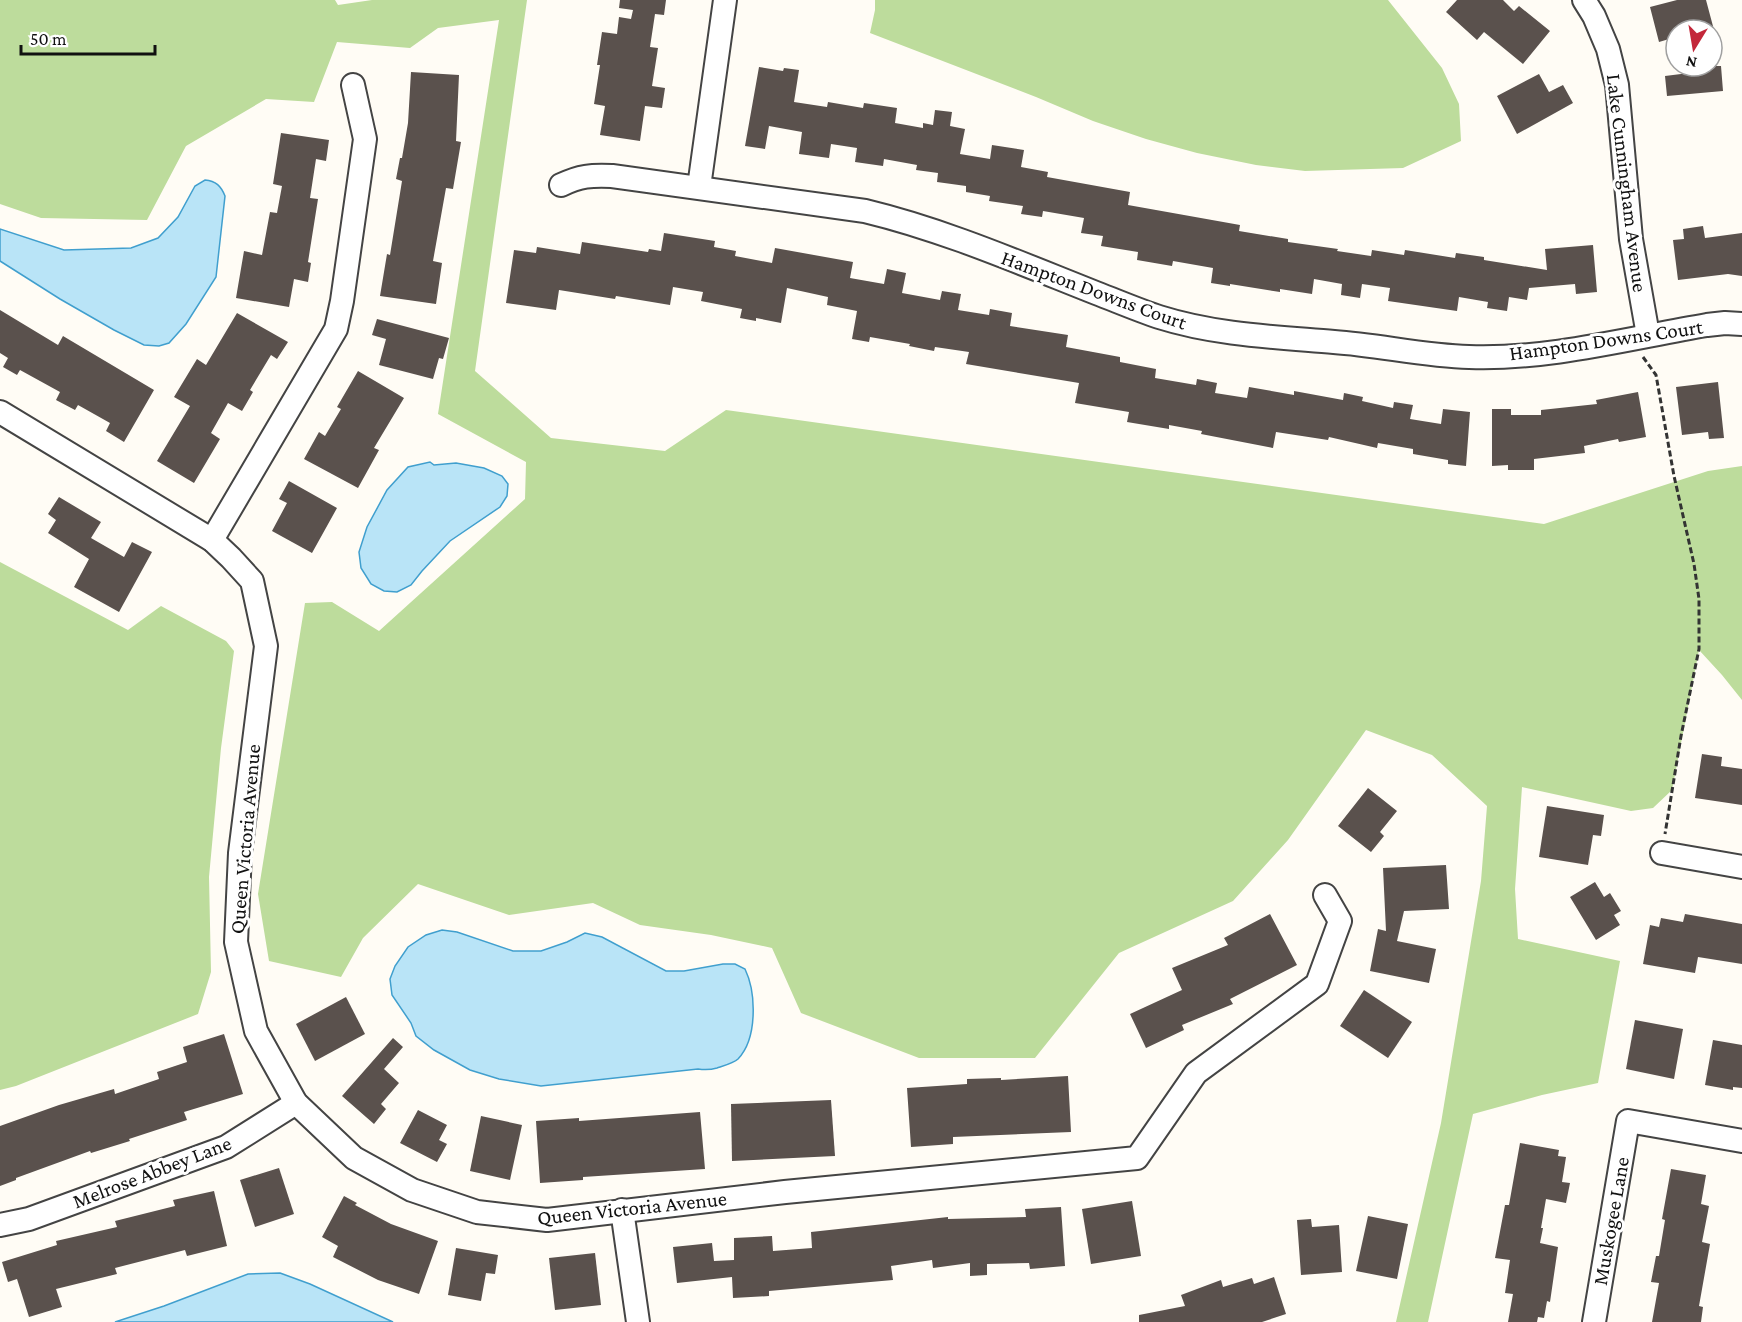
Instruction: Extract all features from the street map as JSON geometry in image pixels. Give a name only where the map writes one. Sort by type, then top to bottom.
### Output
[{"type":"street","points":[[699,187],[724,0]]},
{"type":"street","name":"Lake Cunningham Avenue","points":[[1584,0],[1594,16],[1608,50],[1617,85],[1631,239],[1648,335]]},
{"type":"street","points":[[212,540],[336,328],[342,301],[365,139],[353,85]]},
{"type":"street","name":"Hampton Downs Court","points":[[561,184],[578,177],[593,175],[699,187],[865,211],[903,220],[957,239],[1158,317],[1237,334],[1342,342],[1427,354],[1471,357],[1532,354],[1725,323],[1742,324]]},
{"type":"street","name":"Queen Victoria Avenue","points":[[0,412],[212,540],[252,582],[266,646],[240,853],[236,942],[255,1031],[296,1103],[354,1158],[412,1190],[477,1212],[547,1220],[785,1192],[1137,1158],[1196,1073],[1317,984],[1340,921],[1325,895]]},
{"type":"street","points":[[1662,854],[1742,867]]},
{"type":"street","name":"Melrose Abbey Lane","points":[[0,1225],[29,1219],[226,1147],[296,1103]]},
{"type":"street","name":"Muskogee Lane","points":[[1594,1322],[1628,1121],[1742,1141]]},
{"type":"street","points":[[622,1210],[638,1322]]},
{"type":"path","points":[[1656,375],[1674,476],[1694,564],[1700,622],[1699,649],[1681,736],[1662,854]]},
{"type":"green space","points":[[0,0],[335,0],[338,5],[372,0],[527,0],[475,371],[551,438],[665,451],[726,410],[1544,524],[1708,471],[1742,466],[1742,700],[1699,650],[1672,790],[1653,808],[1631,811],[1522,787],[1515,889],[1518,939],[1620,961],[1598,1083],[1542,1095],[1473,1114],[1428,1322],[1396,1322],[1441,1123],[1481,881],[1487,806],[1432,755],[1366,730],[1288,840],[1233,901],[1119,953],[1035,1058],[919,1058],[801,1013],[772,948],[711,935],[640,925],[593,903],[509,915],[418,884],[363,938],[341,977],[269,961],[258,894],[305,603],[332,602],[379,631],[525,499],[526,462],[438,414],[499,20],[438,28],[410,48],[337,42],[314,102],[266,99],[186,146],[147,220],[41,218],[0,204]]},
{"type":"green space","points":[[875,0],[1388,0],[1442,68],[1459,104],[1461,141],[1403,168],[1305,171],[1256,165],[1197,153],[1093,121],[870,33]]},
{"type":"green space","points":[[0,562],[128,630],[161,606],[226,641],[234,651],[221,748],[209,877],[211,972],[198,1014],[16,1086],[0,1090]]},
{"type":"water","points":[[205,180],[218,185],[225,196],[216,277],[186,324],[169,343],[159,346],[144,345],[60,299],[0,261],[0,229],[64,250],[131,248],[158,238],[178,217],[195,186]]},
{"type":"water","points":[[430,462],[434,465],[456,463],[484,468],[502,476],[508,484],[507,496],[500,507],[450,541],[411,585],[397,592],[384,591],[371,584],[361,568],[359,552],[367,527],[387,490],[408,467]]},
{"type":"water","points":[[442,930],[457,932],[513,951],[541,951],[585,933],[602,937],[666,971],[684,971],[735,964],[745,969],[749,979],[753,1015],[749,1039],[738,1059],[710,1069],[541,1086],[499,1079],[470,1070],[434,1050],[416,1036],[411,1023],[392,995],[390,979],[395,966],[408,947],[426,935]]},
{"type":"water","points":[[280,1273],[310,1284],[393,1322],[115,1322],[248,1274]]},
{"type":"building","points":[[620,0],[666,0],[664,15],[655,14],[650,47],[658,48],[652,86],[665,88],[662,108],[645,106],[640,141],[600,135],[605,106],[594,104],[602,32],[617,34],[619,17],[631,19],[633,10],[619,8]]},
{"type":"building","points":[[1457,0],[1503,0],[1514,11],[1519,6],[1550,31],[1523,64],[1484,32],[1477,40],[1446,12]]},
{"type":"building","points":[[1677,0],[1706,0],[1711,18],[1664,18],[1664,41],[1659,42],[1650,7]]},
{"type":"building","points":[[759,67],[783,71],[784,68],[799,70],[794,102],[827,107],[828,102],[863,108],[864,103],[897,108],[895,123],[923,128],[923,123],[933,125],[935,110],[952,112],[950,126],[965,129],[960,154],[990,159],[992,145],[1024,150],[1021,167],[1048,172],[1047,177],[1130,192],[1128,205],[1240,225],[1239,231],[1288,239],[1288,242],[1371,256],[1372,250],[1404,255],[1405,250],[1455,258],[1456,253],[1547,270],[1545,249],[1593,245],[1597,292],[1576,294],[1575,284],[1529,288],[1527,300],[1509,297],[1507,311],[1487,308],[1488,302],[1459,297],[1457,311],[1388,301],[1390,288],[1362,284],[1360,298],[1341,295],[1342,284],[1314,279],[1312,294],[1211,283],[1213,268],[1173,261],[1172,266],[1137,260],[1138,252],[1101,246],[1103,236],[1081,233],[1084,218],[1043,211],[1042,217],[1021,214],[1023,206],[989,201],[990,196],[966,192],[966,186],[937,182],[938,173],[916,170],[917,165],[884,159],[883,166],[855,162],[857,148],[831,144],[829,158],[799,154],[802,132],[769,126],[765,149],[745,146]]},
{"type":"building","points":[[411,72],[459,75],[456,141],[461,142],[453,189],[446,188],[433,261],[442,263],[436,304],[380,296],[387,254],[390,255],[402,181],[396,179],[408,123]]},
{"type":"building","points":[[1539,74],[1549,92],[1563,85],[1573,103],[1517,134],[1497,96]]},
{"type":"building","points":[[1665,78],[1722,78],[1723,91],[1667,96]]},
{"type":"building","points":[[281,133],[329,140],[326,161],[316,159],[310,198],[318,199],[308,262],[311,263],[308,282],[294,279],[289,307],[236,298],[244,251],[262,255],[270,212],[277,213],[282,186],[273,184]]},
{"type":"building","points":[[1703,226],[1705,238],[1742,233],[1742,276],[1728,274],[1678,280],[1673,240],[1684,239],[1683,229]]},
{"type":"building","points":[[664,233],[715,241],[714,247],[736,251],[735,256],[772,263],[775,248],[853,262],[850,278],[884,284],[887,269],[906,273],[902,293],[940,300],[942,291],[961,294],[958,310],[989,315],[990,309],[1012,313],[1010,326],[1068,335],[1066,347],[1120,357],[1120,362],[1156,369],[1155,378],[1196,385],[1197,379],[1217,383],[1215,393],[1247,398],[1249,387],[1294,395],[1294,391],[1343,400],[1344,393],[1363,397],[1362,401],[1393,408],[1394,402],[1413,405],[1410,419],[1441,424],[1443,409],[1470,412],[1466,466],[1448,464],[1448,460],[1413,454],[1413,449],[1378,443],[1377,448],[1329,437],[1328,440],[1276,432],[1273,448],[1201,434],[1202,431],[1169,425],[1169,429],[1127,422],[1129,412],[1075,403],[1079,383],[966,364],[969,352],[935,347],[934,351],[870,337],[869,342],[852,339],[857,311],[827,305],[828,297],[787,288],[781,323],[756,318],[756,321],[740,318],[742,309],[701,301],[703,292],[673,287],[670,305],[559,290],[556,310],[506,303],[514,250],[536,253],[537,247],[580,254],[582,242],[648,252],[649,249],[661,251]]},
{"type":"building","points":[[0,310],[58,345],[63,336],[154,390],[124,442],[106,431],[110,423],[78,405],[75,410],[56,400],[60,392],[20,370],[17,375],[3,367],[8,358],[0,353]]},
{"type":"building","points":[[237,313],[288,342],[277,359],[271,355],[250,390],[253,392],[242,411],[228,403],[211,433],[220,439],[194,483],[157,461],[190,406],[174,397],[197,359],[206,365]]},
{"type":"building","points":[[377,319],[449,338],[443,359],[439,358],[433,379],[379,365],[386,339],[372,335]]},
{"type":"building","points":[[358,371],[404,398],[374,448],[379,450],[358,488],[304,459],[319,432],[325,436],[341,409],[337,407]]},
{"type":"building","points":[[1718,382],[1724,438],[1709,439],[1708,432],[1682,435],[1676,387]]},
{"type":"building","points":[[1638,392],[1646,437],[1619,442],[1618,439],[1584,446],[1585,453],[1534,459],[1534,470],[1508,470],[1508,465],[1492,466],[1492,409],[1511,409],[1511,415],[1541,415],[1541,410],[1597,404],[1596,400]]},
{"type":"building","points":[[289,481],[337,508],[312,553],[272,531],[287,503],[279,499]]},
{"type":"building","points":[[59,497],[101,522],[91,538],[124,557],[132,542],[152,552],[119,612],[74,587],[89,559],[48,533],[56,520],[48,514]]},
{"type":"building","points":[[1702,754],[1722,757],[1721,766],[1742,769],[1742,805],[1695,798]]},
{"type":"building","points":[[1368,788],[1397,811],[1380,832],[1384,836],[1371,852],[1338,826]]},
{"type":"building","points":[[1547,806],[1604,815],[1601,836],[1593,835],[1588,865],[1539,857]]},
{"type":"building","points":[[1446,865],[1449,909],[1404,911],[1397,941],[1436,949],[1429,983],[1370,971],[1378,929],[1386,931],[1383,868]]},
{"type":"building","points":[[1595,882],[1604,897],[1610,893],[1621,911],[1614,915],[1620,925],[1596,940],[1570,897]]},
{"type":"building","points":[[1270,914],[1297,965],[1230,999],[1233,1004],[1182,1025],[1184,1030],[1146,1048],[1130,1014],[1182,990],[1172,968],[1228,945],[1224,938]]},
{"type":"building","points":[[1685,914],[1742,924],[1742,964],[1698,957],[1695,973],[1643,964],[1650,925],[1659,927],[1661,918],[1683,922]]},
{"type":"building","points":[[1364,990],[1412,1022],[1388,1058],[1340,1026]]},
{"type":"building","points":[[346,997],[365,1034],[315,1061],[296,1024]]},
{"type":"building","points":[[1635,1020],[1683,1029],[1674,1079],[1626,1069]]},
{"type":"building","points":[[224,1034],[243,1094],[184,1112],[187,1120],[129,1139],[130,1141],[91,1153],[90,1151],[0,1186],[0,1126],[59,1105],[114,1089],[115,1094],[159,1079],[157,1072],[187,1062],[183,1047]]},
{"type":"building","points":[[393,1038],[403,1047],[384,1069],[399,1083],[381,1104],[386,1109],[374,1124],[342,1096]]},
{"type":"building","points":[[1713,1040],[1742,1045],[1742,1088],[1733,1087],[1733,1090],[1705,1085]]},
{"type":"building","points":[[1068,1076],[1071,1132],[953,1137],[953,1144],[911,1147],[907,1088],[967,1084],[967,1079],[1001,1078],[1001,1080]]},
{"type":"building","points":[[831,1100],[835,1156],[732,1161],[731,1104]]},
{"type":"building","points":[[418,1110],[447,1125],[439,1140],[447,1144],[437,1162],[400,1143]]},
{"type":"building","points":[[700,1112],[705,1169],[583,1177],[583,1180],[540,1183],[536,1121],[579,1118],[579,1121]]},
{"type":"building","points":[[481,1116],[522,1125],[510,1180],[470,1171]]},
{"type":"building","points":[[1520,1143],[1559,1150],[1558,1156],[1566,1157],[1562,1182],[1570,1183],[1566,1203],[1546,1199],[1540,1243],[1558,1247],[1550,1302],[1547,1301],[1544,1318],[1538,1317],[1537,1322],[1508,1322],[1513,1294],[1505,1293],[1510,1260],[1495,1258],[1505,1205],[1509,1205]]},
{"type":"building","points":[[279,1168],[294,1214],[255,1227],[240,1180]]},
{"type":"building","points":[[1671,1169],[1706,1175],[1701,1204],[1709,1206],[1702,1242],[1710,1244],[1699,1306],[1703,1307],[1701,1322],[1652,1322],[1659,1283],[1651,1282],[1656,1256],[1659,1256],[1665,1220],[1662,1219]]},
{"type":"building","points":[[214,1191],[227,1246],[187,1256],[185,1250],[115,1268],[117,1274],[56,1289],[62,1307],[29,1317],[17,1279],[8,1282],[2,1262],[57,1245],[56,1241],[117,1227],[115,1221],[175,1206],[173,1200]]},
{"type":"building","points":[[344,1196],[357,1203],[355,1205],[391,1224],[438,1241],[419,1294],[378,1280],[333,1257],[338,1246],[322,1237]]},
{"type":"building","points":[[1132,1201],[1141,1256],[1091,1264],[1082,1209]]},
{"type":"building","points":[[1061,1207],[1065,1266],[1030,1269],[1029,1263],[987,1264],[987,1275],[970,1276],[970,1263],[933,1268],[932,1260],[891,1266],[893,1280],[769,1291],[769,1296],[733,1298],[732,1277],[677,1283],[673,1247],[712,1243],[714,1261],[734,1260],[734,1238],[772,1236],[773,1251],[812,1248],[811,1232],[948,1217],[948,1219],[1026,1217],[1025,1209]]},
{"type":"building","points":[[1368,1216],[1408,1224],[1397,1279],[1356,1271]]},
{"type":"building","points":[[1311,1219],[1312,1227],[1339,1225],[1342,1272],[1301,1275],[1297,1220]]},
{"type":"building","points":[[456,1248],[498,1255],[495,1274],[486,1273],[481,1301],[448,1295]]},
{"type":"building","points":[[595,1253],[601,1305],[555,1310],[549,1258]]},
{"type":"building","points":[[1274,1277],[1286,1314],[1262,1322],[1139,1322],[1139,1315],[1185,1306],[1181,1295],[1221,1280],[1223,1287],[1252,1278],[1254,1284]]}]
